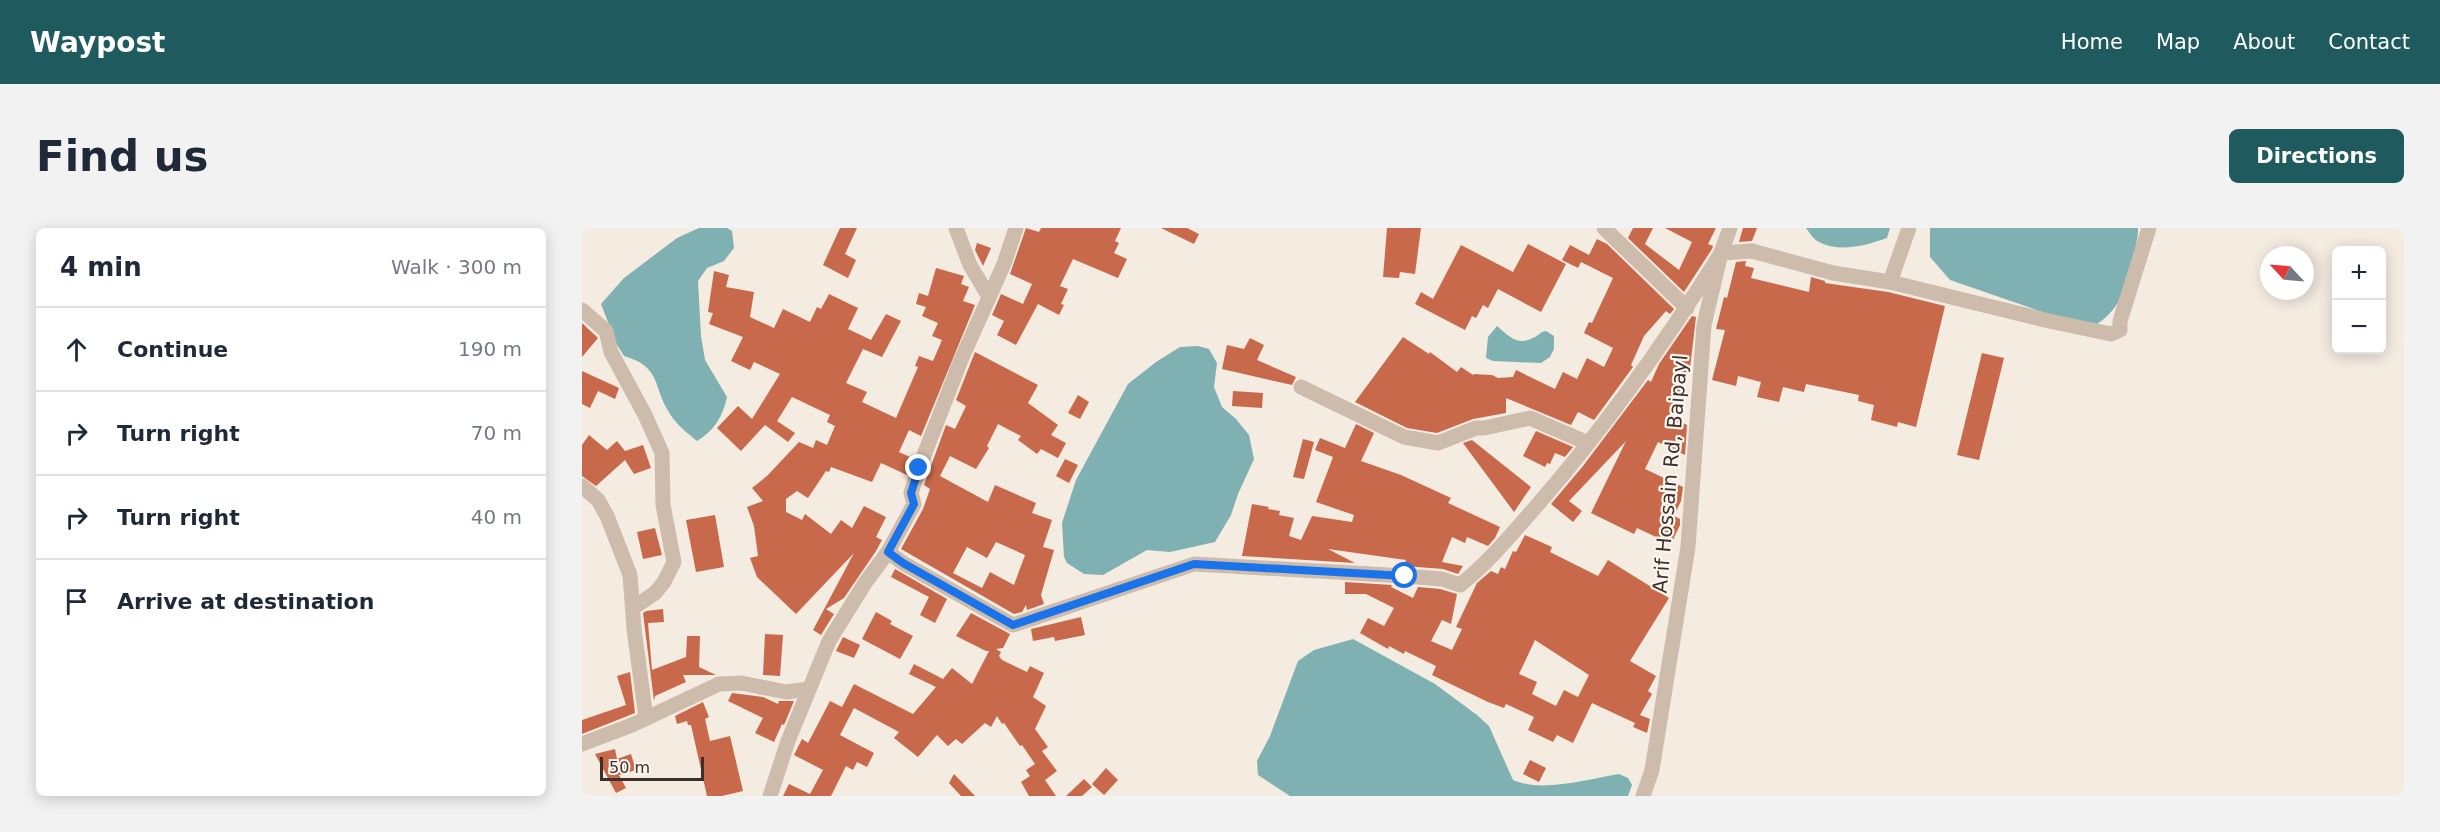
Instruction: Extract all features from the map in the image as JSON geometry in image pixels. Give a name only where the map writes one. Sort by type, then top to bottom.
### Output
[{"type":"street","points":[[956,228],[970,265],[989,297]]},
{"type":"street","points":[[770,796],[788,741],[829,641],[865,583],[888,552],[914,504],[911,493],[919,468],[961,360],[1013,242],[1016,228]]},
{"type":"street","points":[[1604,228],[1687,308]]},
{"type":"street","name":"Arif Hossain Rd, Baipayl","points":[[1643,796],[1652,770],[1688,547],[1704,325],[1721,253],[1730,228]]},
{"type":"street","points":[[1890,282],[1909,228]]},
{"type":"street","points":[[888,552],[903,563],[1013,625],[1194,564],[1405,576],[1442,579],[1460,585],[1481,568],[1562,477],[1642,372],[1687,308],[1721,253],[1752,251],[1833,273],[1890,282],[2111,334],[2120,330],[2120,321],[2149,228]]},
{"type":"street","points":[[582,310],[606,331],[611,352],[645,415],[662,453],[663,506],[674,562],[655,594],[633,608]]},
{"type":"street","points":[[1301,387],[1404,437],[1432,442],[1447,440],[1476,428],[1530,418],[1588,442]]},
{"type":"street","points":[[582,486],[598,500],[607,516],[630,575],[646,718]]},
{"type":"street","points":[[582,744],[646,718],[719,684],[741,683],[786,692],[809,689]]},
{"type":"water","points":[[699,228],[727,228],[732,231],[734,248],[724,261],[707,268],[698,281],[701,336],[705,360],[727,397],[717,422],[697,441],[670,414],[651,372],[645,366],[624,356],[616,343],[601,304],[624,278],[677,238]]},
{"type":"water","points":[[1806,228],[1890,228],[1887,238],[1862,245],[1836,247],[1819,242]]},
{"type":"water","points":[[1930,228],[2138,228],[2138,232],[2131,271],[2122,295],[2116,306],[2097,324],[2054,316],[1950,280],[1930,257]]},
{"type":"water","points":[[1497,326],[1519,341],[1529,340],[1546,331],[1554,336],[1554,349],[1550,357],[1541,363],[1493,361],[1486,358],[1488,337]]},
{"type":"water","points":[[1198,346],[1209,349],[1217,363],[1214,387],[1222,407],[1249,435],[1254,459],[1231,515],[1215,542],[1170,552],[1147,550],[1103,575],[1084,574],[1067,563],[1064,557],[1062,523],[1076,480],[1128,384],[1180,347]]},
{"type":"water","points":[[1353,639],[1435,684],[1477,715],[1489,726],[1513,780],[1525,784],[1551,785],[1619,774],[1628,778],[1632,785],[1628,796],[1290,796],[1258,775],[1257,761],[1270,736],[1298,661],[1314,650]]},
{"type":"building","points":[[840,228],[857,228],[845,254],[856,260],[848,278],[823,265]]},
{"type":"building","points":[[1026,228],[1039,232],[1041,228],[1121,228],[1115,241],[1119,243],[1114,253],[1127,259],[1118,278],[1073,259],[1060,286],[1068,289],[1059,315],[1038,304],[1016,345],[997,335],[1004,321],[992,315],[1001,294],[1023,304],[1032,284],[1010,274]]},
{"type":"building","points":[[1161,228],[1187,228],[1199,234],[1194,244]]},
{"type":"building","points":[[1387,228],[1421,228],[1415,274],[1400,272],[1399,278],[1383,277]]},
{"type":"building","points":[[1633,228],[1653,228],[1645,244],[1679,270],[1692,242],[1665,228],[1716,228],[1708,244],[1713,246],[1712,249],[1684,292],[1628,238]]},
{"type":"building","points":[[1743,228],[1757,228],[1752,241],[1739,242]]},
{"type":"building","points":[[1597,239],[1607,244],[1674,309],[1670,314],[1666,311],[1644,336],[1631,365],[1633,367],[1594,420],[1578,412],[1571,425],[1506,398],[1506,413],[1473,419],[1437,433],[1407,428],[1355,402],[1403,337],[1429,354],[1430,352],[1457,372],[1461,367],[1473,375],[1492,375],[1498,378],[1513,377],[1516,370],[1555,389],[1563,372],[1577,379],[1587,358],[1604,367],[1613,348],[1584,333],[1589,322],[1592,323],[1613,278],[1581,262],[1578,268],[1562,260],[1570,245],[1589,255]]},
{"type":"building","points":[[977,243],[991,248],[983,266],[975,250]]},
{"type":"building","points":[[1528,244],[1566,264],[1541,312],[1498,289],[1488,308],[1483,305],[1476,318],[1472,316],[1465,330],[1415,304],[1421,292],[1433,299],[1461,245],[1513,272]]},
{"type":"building","points":[[1746,261],[1745,266],[1754,268],[1751,278],[1809,292],[1811,277],[1825,281],[1825,283],[1888,292],[1945,306],[1916,427],[1898,422],[1897,427],[1871,420],[1874,405],[1858,401],[1859,395],[1806,384],[1804,392],[1783,387],[1779,402],[1757,397],[1761,382],[1738,376],[1736,386],[1712,380],[1725,330],[1716,329],[1724,297],[1727,298],[1736,262]]},
{"type":"building","points":[[936,268],[964,276],[961,284],[969,287],[963,301],[975,305],[921,436],[909,430],[899,452],[912,458],[907,475],[881,463],[872,482],[831,467],[808,498],[797,491],[786,499],[786,512],[802,520],[805,514],[831,534],[841,520],[852,528],[864,506],[886,517],[876,537],[882,540],[876,551],[844,598],[826,609],[834,614],[821,635],[813,630],[854,553],[796,614],[757,577],[750,558],[758,556],[754,526],[747,507],[763,501],[752,488],[767,476],[799,442],[813,448],[816,440],[827,445],[835,426],[827,422],[830,415],[792,397],[777,421],[795,433],[788,442],[765,425],[741,451],[717,428],[738,406],[752,419],[780,374],[754,362],[750,370],[731,361],[743,337],[709,324],[713,313],[708,312],[714,271],[729,275],[726,287],[754,292],[750,317],[774,328],[783,309],[810,322],[817,307],[821,309],[829,294],[858,308],[848,329],[871,340],[886,314],[901,321],[882,357],[863,349],[846,383],[867,392],[862,402],[896,418],[918,367],[915,366],[919,356],[933,361],[942,340],[932,336],[938,323],[922,316],[926,307],[916,304],[919,293],[928,296]]},
{"type":"building","points":[[1692,316],[1696,317],[1690,368],[1669,416],[1687,425],[1685,455],[1658,442],[1645,469],[1683,487],[1681,501],[1674,516],[1680,519],[1680,525],[1671,544],[1637,528],[1634,534],[1591,513],[1626,441],[1569,501],[1582,511],[1573,522],[1551,504],[1648,380],[1651,382],[1659,364]]},
{"type":"building","points":[[582,323],[598,338],[582,357]]},
{"type":"building","points":[[1250,338],[1264,345],[1257,360],[1296,377],[1292,385],[1222,369],[1227,345],[1244,349]]},
{"type":"building","points":[[975,352],[1038,385],[1028,403],[1058,425],[1051,435],[1066,443],[1058,458],[1041,449],[1037,454],[1018,440],[1021,436],[998,424],[987,446],[989,448],[976,469],[950,456],[940,476],[988,502],[995,485],[1036,503],[1032,513],[1052,520],[1043,547],[1054,550],[1041,595],[1044,604],[1027,610],[1026,605],[1022,612],[1014,614],[901,549],[923,509],[930,489],[924,485],[946,425],[955,429],[966,406],[956,400]],"holes":[[[996,542],[1025,555],[1014,585],[990,572],[982,588],[953,573],[967,547],[987,558]]]},
{"type":"building","points":[[1982,353],[2004,358],[1979,460],[1957,455]]},
{"type":"building","points":[[582,371],[619,388],[615,399],[598,391],[590,408],[582,404]]},
{"type":"building","points":[[1233,391],[1263,393],[1262,408],[1232,406]]},
{"type":"building","points":[[1078,395],[1089,402],[1080,419],[1068,413]]},
{"type":"building","points":[[1356,424],[1374,433],[1361,461],[1401,475],[1451,498],[1448,503],[1500,527],[1488,546],[1467,537],[1465,543],[1452,537],[1442,562],[1463,566],[1458,574],[1443,569],[1404,566],[1406,560],[1328,549],[1355,563],[1242,556],[1252,504],[1269,507],[1268,509],[1280,511],[1279,515],[1294,518],[1289,536],[1301,540],[1312,516],[1352,522],[1354,515],[1316,502],[1333,457],[1315,450],[1320,438],[1345,448]]},
{"type":"building","points":[[1536,431],[1573,447],[1565,457],[1555,453],[1550,464],[1547,463],[1545,467],[1523,456]]},
{"type":"building","points":[[589,435],[607,450],[617,441],[625,451],[643,445],[651,468],[634,474],[625,460],[596,486],[582,476],[582,445]]},
{"type":"building","points":[[1303,439],[1314,442],[1304,479],[1293,477]]},
{"type":"building","points":[[1472,440],[1531,487],[1514,512],[1463,443]]},
{"type":"building","points":[[1065,459],[1078,465],[1069,483],[1056,476]]},
{"type":"building","points":[[715,515],[724,567],[696,572],[686,520]]},
{"type":"building","points":[[655,528],[662,555],[643,559],[637,532]]},
{"type":"building","points":[[1525,535],[1552,547],[1550,552],[1598,576],[1608,560],[1669,598],[1630,661],[1656,676],[1648,691],[1652,694],[1640,715],[1650,719],[1647,733],[1633,727],[1635,723],[1592,703],[1573,743],[1557,735],[1553,742],[1528,730],[1534,717],[1506,704],[1504,708],[1488,702],[1432,675],[1436,666],[1405,651],[1404,654],[1389,646],[1388,649],[1360,633],[1368,618],[1384,626],[1394,608],[1366,594],[1345,594],[1345,582],[1392,585],[1391,587],[1413,598],[1418,587],[1440,589],[1457,594],[1451,624],[1442,620],[1431,641],[1452,650],[1462,629],[1456,627],[1477,583],[1491,571],[1498,574],[1501,567],[1505,569],[1513,551],[1516,552]],"holes":[[[1535,640],[1589,675],[1578,697],[1564,690],[1556,706],[1532,694],[1537,682],[1519,674]]]},
{"type":"building","points":[[895,569],[947,599],[935,623],[920,615],[929,597],[891,577]]},
{"type":"building","points":[[663,609],[664,622],[648,623],[652,670],[686,657],[687,636],[700,636],[699,667],[716,675],[683,675],[686,682],[655,696],[654,701],[643,613]]},
{"type":"building","points":[[876,612],[892,621],[890,624],[913,636],[900,659],[862,639]]},
{"type":"building","points":[[971,613],[1010,634],[1003,648],[996,649],[1001,652],[999,656],[1002,660],[1027,672],[1030,666],[1044,673],[1033,697],[1046,706],[1035,729],[1048,747],[1042,751],[1057,771],[1045,780],[1056,796],[1029,796],[1021,782],[1030,776],[1026,770],[1035,764],[997,716],[991,727],[985,723],[962,744],[956,739],[948,746],[937,735],[918,757],[894,738],[899,732],[854,708],[840,735],[874,753],[867,767],[857,762],[853,770],[846,766],[831,796],[783,796],[789,784],[810,794],[823,770],[794,755],[802,739],[808,743],[830,701],[842,707],[854,684],[913,714],[936,687],[909,674],[914,664],[943,679],[952,668],[972,684],[989,651],[956,636]]},
{"type":"building","points":[[1081,617],[1085,635],[1055,641],[1054,637],[1033,641],[1031,629]]},
{"type":"building","points":[[765,634],[783,635],[780,676],[763,675]]},
{"type":"building","points":[[843,637],[860,645],[854,658],[836,651]]},
{"type":"building","points":[[630,672],[635,713],[582,734],[582,720],[626,705],[617,676]]},
{"type":"building","points":[[732,693],[763,697],[778,704],[779,701],[794,701],[774,742],[755,733],[763,718],[728,701]]},
{"type":"building","points":[[703,702],[709,717],[705,719],[710,741],[730,736],[743,791],[722,796],[707,796],[691,725],[688,725],[687,721],[677,724],[675,716]]},
{"type":"building","points":[[615,749],[617,759],[631,754],[636,770],[619,775],[626,788],[616,793],[595,754]]},
{"type":"building","points":[[1530,760],[1546,768],[1539,782],[1523,774]]},
{"type":"building","points":[[1106,768],[1118,780],[1104,795],[1092,784]]},
{"type":"building","points":[[954,774],[975,796],[961,796],[949,783]]},
{"type":"building","points":[[1084,779],[1092,787],[1082,796],[1066,796]]},
{"type":"route","points":[[919,468],[911,493],[914,504],[888,552],[903,563],[1013,625],[1194,564],[1405,576]]}]
